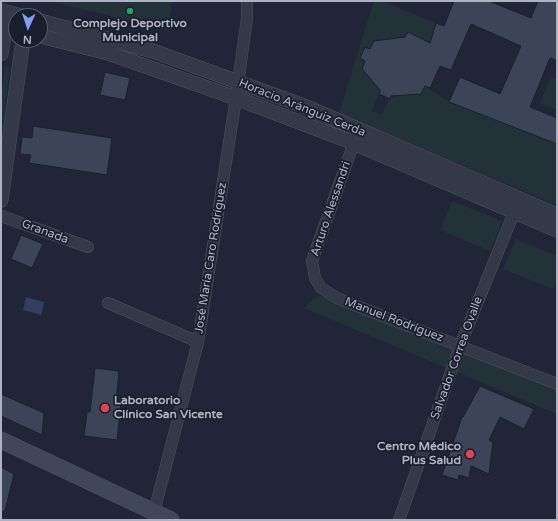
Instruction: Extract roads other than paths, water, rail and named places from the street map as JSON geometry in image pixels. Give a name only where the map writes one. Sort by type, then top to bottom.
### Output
[{"type":"main road","points":[[1,440],[171,520]]},
{"type":"street","name":"José María Caro Rodríguez","points":[[154,512],[198,342],[236,98],[247,18],[247,1]]},
{"type":"street","points":[[1,54],[7,27],[4,12]]},
{"type":"street","name":"Horacio Aránguiz Cerda","points":[[48,23],[153,51],[304,106],[356,137]]},
{"type":"street","name":"Horacio Aránguiz Cerda","points":[[48,38],[108,54],[356,137],[517,205],[557,215]]},
{"type":"street","points":[[1,200],[3,167],[22,48]]},
{"type":"street","name":"Arturo Alessandri","points":[[321,288],[315,278],[312,261],[356,137]]},
{"type":"street","name":"Horacio Aránguiz Cerda","points":[[517,205],[557,230]]},
{"type":"street","name":"Salvador Correa Ovalle","points":[[399,520],[460,346],[517,205]]},
{"type":"street","name":"Granada","points":[[1,216],[88,247]]},
{"type":"street","name":"Manuel Rodríguez","points":[[321,288],[337,298],[557,384]]},
{"type":"street","points":[[108,303],[198,342]]},
{"type":"water","points":[[26,297],[44,302],[41,315],[23,310]]},
{"type":"place","name":"Complejo Deportivo Municipal","points":[[130,11]]},
{"type":"place","name":"Laboratorio Clínico San Vicente","points":[[105,408]]},
{"type":"place","name":"Centro Médico Plus Salud","points":[[470,454]]}]
